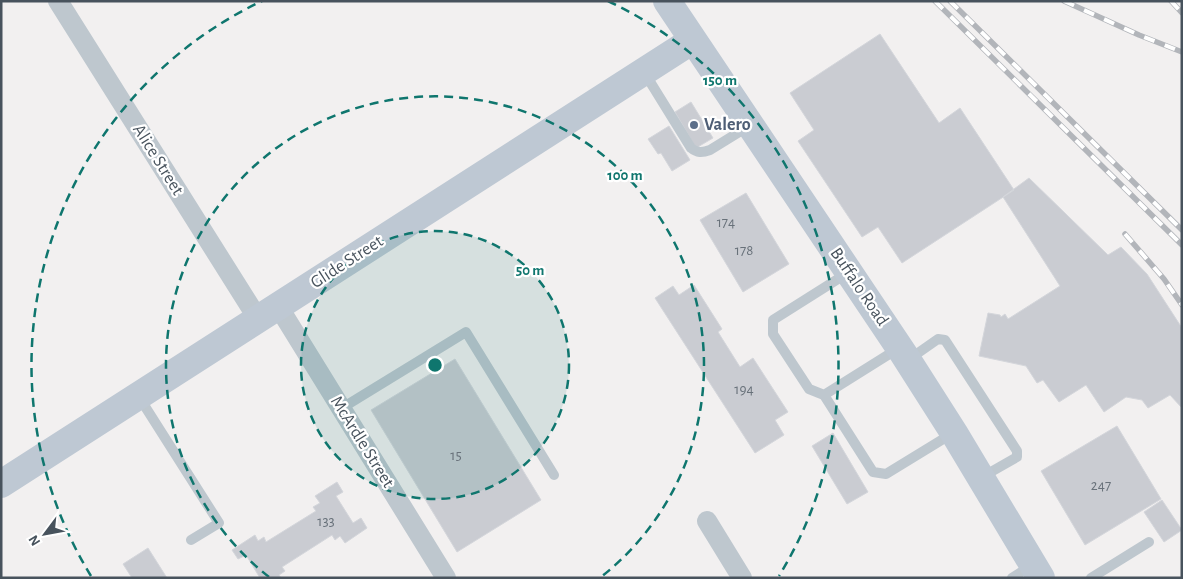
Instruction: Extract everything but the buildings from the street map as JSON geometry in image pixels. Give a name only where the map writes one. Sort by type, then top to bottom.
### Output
[{"type":"street","name":"Alice Street","points":[[58,1],[268,312]]},
{"type":"street","name":"Buffalo Road","points":[[667,1],[849,272],[954,433],[981,478],[1029,573]]},
{"type":"street","name":"Glide Street","points":[[1,484],[693,40]]},
{"type":"street","name":"McArdle Street","points":[[268,312],[342,408],[446,578]]},
{"type":"street","points":[[707,521],[742,578]]},
{"type":"lane","points":[[644,71],[691,148],[696,152],[710,150],[750,125]]},
{"type":"lane","points":[[849,272],[773,320],[774,334],[809,389],[824,394],[873,472],[886,474],[954,433]]},
{"type":"lane","points":[[342,408],[466,332],[554,475]]},
{"type":"lane","points":[[824,394],[938,338],[945,340],[1017,451],[1017,457],[981,478]]},
{"type":"lane","points":[[138,396],[218,523],[191,540]]},
{"type":"lane","points":[[1091,578],[1149,542]]},
{"type":"railway","points":[[935,1],[1182,245]]},
{"type":"railway","points":[[950,1],[1182,230]]},
{"type":"railway","points":[[1064,1],[1182,52]]},
{"type":"railway","points":[[1171,1],[1182,13]]},
{"type":"railway","points":[[1125,234],[1164,279],[1182,305]]},
{"type":"place","name":"Valero","points":[[694,125]]}]
